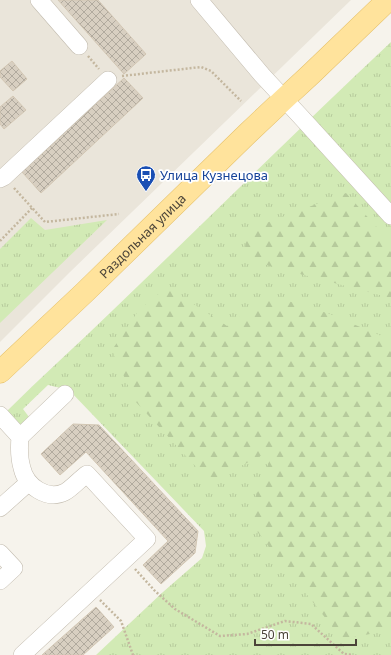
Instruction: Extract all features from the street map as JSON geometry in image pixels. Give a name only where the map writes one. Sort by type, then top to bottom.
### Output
[{"type":"main road","name":"Раздольная улица","points":[[0,372],[388,0]]},
{"type":"street","points":[[39,0],[79,46]]},
{"type":"street","points":[[199,0],[262,75],[391,216]]},
{"type":"street","points":[[2,178],[108,80]]},
{"type":"street","points":[[22,655],[147,539],[87,474],[66,492],[55,495],[43,493],[28,482],[22,470],[19,454],[20,437],[65,394]]},
{"type":"street","points":[[0,415],[20,437]]},
{"type":"street","points":[[0,508],[28,482]]},
{"type":"street","points":[[0,553],[14,568],[0,581]]},
{"type":"path","points":[[79,46],[108,80],[122,76],[201,67],[211,71],[241,100]]},
{"type":"path","points":[[2,178],[45,222],[119,214]]},
{"type":"path","points":[[0,241],[32,208]]},
{"type":"path","points":[[126,558],[155,591],[175,609],[220,636],[247,634],[285,621],[311,624],[344,654],[352,655]]},
{"type":"path","points":[[91,591],[121,621],[134,655]]},
{"type":"shaded area","points":[[0,0],[351,0],[70,272],[0,342]]},
{"type":"green space","points":[[391,42],[391,655],[96,655],[163,592],[202,558],[206,546],[204,531],[69,390],[48,385],[23,409],[29,417],[20,427],[7,411]]},
{"type":"green space","points":[[346,193],[391,243],[391,298],[244,259],[247,230]]},
{"type":"green space","points":[[31,218],[45,230],[107,220],[0,323],[0,249]]},
{"type":"green space","points":[[167,287],[227,326],[269,295],[327,313],[391,340],[391,627],[387,631],[342,639],[247,519],[274,449],[210,482],[135,401],[112,350],[139,310]]},
{"type":"building","points":[[58,0],[98,0],[146,54],[124,74]]},
{"type":"building","points":[[12,61],[27,79],[13,91],[0,77],[0,71]]},
{"type":"building","points":[[124,78],[143,98],[41,193],[22,172]]},
{"type":"building","points":[[13,96],[26,110],[4,129],[0,124],[0,107]]},
{"type":"building","points":[[73,424],[99,425],[198,531],[195,553],[161,584],[143,565],[168,541],[86,452],[60,475],[41,454]]},
{"type":"building","points":[[96,607],[114,627],[83,655],[42,655]]},
{"type":"place","name":"Улица Кузнецова","points":[[146,192]]}]
